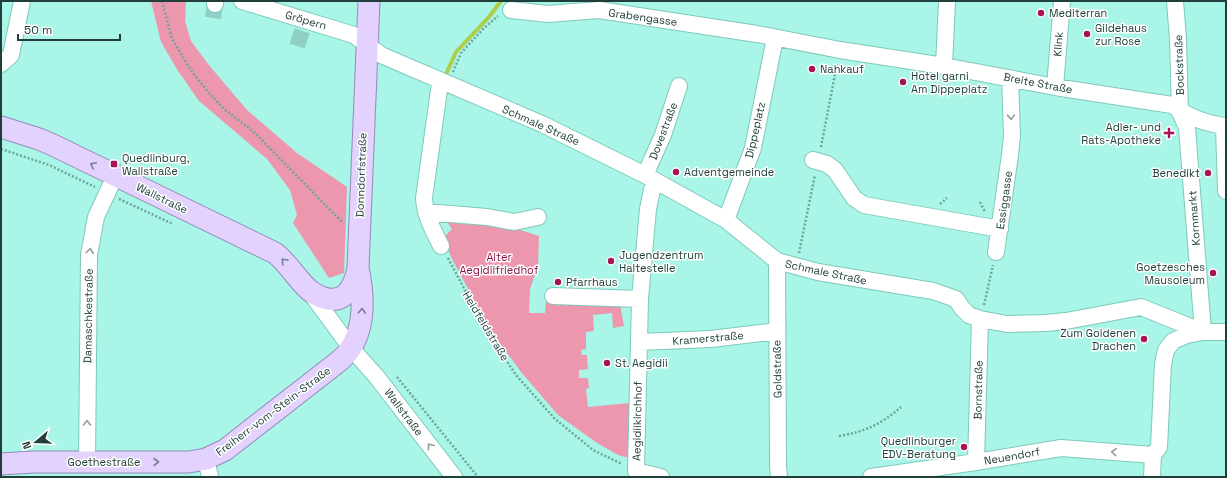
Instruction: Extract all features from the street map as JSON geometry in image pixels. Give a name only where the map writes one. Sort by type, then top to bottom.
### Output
[{"type":"main road","name":"Donndorfstraße","points":[[351,348],[358,333],[362,316],[361,281],[358,268],[369,1]]},
{"type":"main road","name":"Wallstraße","points":[[1,127],[40,139],[111,185],[275,253],[309,290],[319,296],[329,299],[342,297],[348,293],[356,278],[358,268]]},
{"type":"main road","name":"Freiherr-vom-Stein-Straße","points":[[208,468],[226,450],[342,358],[351,348]]},
{"type":"main road","name":"Goethestraße","points":[[1,464],[189,462],[208,468]]},
{"type":"street","points":[[1,64],[11,55],[22,1]]},
{"type":"street","name":"Gröpern","points":[[242,1],[304,25],[354,35],[368,44]]},
{"type":"street","points":[[944,66],[947,1]]},
{"type":"street","name":"Klink","points":[[1055,87],[1062,1]]},
{"type":"street","name":"Bockstraße","points":[[1174,1],[1178,39],[1180,112],[1187,128]]},
{"type":"street","name":"Grabengasse","points":[[511,10],[548,14],[599,10],[750,32],[775,38]]},
{"type":"street","name":"Breite Straße","points":[[775,38],[944,66],[1055,87],[1172,105],[1180,112],[1209,123],[1225,126]]},
{"type":"street","name":"Dippeplatz","points":[[726,220],[753,148],[775,38]]},
{"type":"street","name":"Schmale Straße","points":[[368,44],[381,55],[542,124],[650,178],[726,220],[777,261],[818,272],[933,291],[956,298],[962,308],[969,315],[980,319],[1007,324],[1046,323],[1089,317],[1141,307],[1203,332]]},
{"type":"street","name":"Essiggasse","points":[[996,252],[1012,136],[1010,78]]},
{"type":"street","points":[[441,246],[429,223],[424,198],[439,90],[445,83]]},
{"type":"street","name":"Dovestraße","points":[[650,178],[679,86]]},
{"type":"street","points":[[1225,126],[1226,191]]},
{"type":"street","name":"Kornmarkt","points":[[1187,128],[1203,332]]},
{"type":"street","points":[[813,160],[831,166],[854,198],[864,205],[1000,229]]},
{"type":"street","name":"Aegidiikirchhof","points":[[636,471],[640,298],[650,178]]},
{"type":"street","name":"Damaschkestraße","points":[[87,462],[88,263],[94,223],[111,185]]},
{"type":"street","points":[[426,212],[496,218],[514,222],[538,217]]},
{"type":"street","name":"Goldstraße","points":[[777,261],[776,331],[779,477]]},
{"type":"street","name":"Wallstraße","points":[[309,290],[351,348],[376,376],[454,477]]},
{"type":"street","points":[[552,296],[640,298]]},
{"type":"street","name":"Bornstraße","points":[[976,462],[980,319]]},
{"type":"street","name":"Kramerstraße","points":[[639,342],[711,339],[776,331]]},
{"type":"street","points":[[1152,477],[1152,455],[1159,447],[1166,350],[1173,341],[1187,336],[1203,332],[1226,332]]},
{"type":"street","name":"Neuendorf","points":[[871,477],[958,471],[976,462],[1061,448],[1152,455]]},
{"type":"street","points":[[636,471],[661,477]]},
{"type":"path","points":[[162,1],[172,39],[192,72],[209,93],[224,109],[255,133],[345,225]]},
{"type":"path","points":[[445,83],[461,53],[496,17],[511,10]]},
{"type":"path","points":[[1,149],[111,185],[177,226]]},
{"type":"path","name":"Heidfeldstraße","points":[[441,246],[486,330],[516,375],[555,419],[593,450],[636,471]]},
{"type":"path","points":[[980,319],[996,252]]},
{"type":"path","points":[[394,374],[478,477]]},
{"type":"path","points":[[839,436],[863,432],[889,418],[900,407]]},
{"type":"green space","points":[[151,1],[186,1],[185,21],[191,41],[208,64],[247,110],[297,153],[347,187],[344,273],[329,278],[293,223],[297,215],[290,190],[267,159],[199,101],[178,71],[161,42]]},
{"type":"green space","name":"Alter Aegidiifriedhof","points":[[490,220],[539,236],[538,266],[530,289],[529,313],[545,313],[546,299],[619,299],[624,326],[613,328],[612,313],[593,315],[594,331],[586,332],[586,349],[581,350],[582,355],[587,355],[588,369],[579,370],[579,378],[588,378],[589,388],[586,389],[588,407],[630,403],[630,458],[618,455],[597,443],[558,415],[521,372],[489,328],[452,259],[443,238],[452,229],[447,222]]},
{"type":"waterway","points":[[447,72],[456,52],[489,17],[501,1]]},
{"type":"tunnel","points":[[213,18],[215,4]]},
{"type":"tunnel","points":[[297,46],[303,28]]},
{"type":"place","name":"Mediterran","points":[[1041,13]]},
{"type":"place","name":"Gildehaus zur Rose","points":[[1087,34]]},
{"type":"place","name":"Nahkauf","points":[[812,69]]},
{"type":"place","name":"Hotel garni Am Dippeplatz","points":[[903,82]]},
{"type":"place","name":"Adler- und Rats-Apotheke","points":[[1169,133]]},
{"type":"place","name":"Quedlinburg, Wallstraße","points":[[114,164]]},
{"type":"place","name":"Adventgemeinde","points":[[676,172]]},
{"type":"place","name":"Benedikt","points":[[1208,173]]},
{"type":"place","name":"Jugendzentrum Haltestelle","points":[[611,261]]},
{"type":"place","name":"Goetzesches Mausoleum","points":[[1213,273]]},
{"type":"place","name":"Pfarrhaus","points":[[558,282]]},
{"type":"place","name":"Zum Goldenen Drachen","points":[[1144,339]]},
{"type":"place","name":"St. Aegidii","points":[[607,363]]},
{"type":"place","name":"Quedlinburger EDV-Beratung","points":[[964,447]]}]
